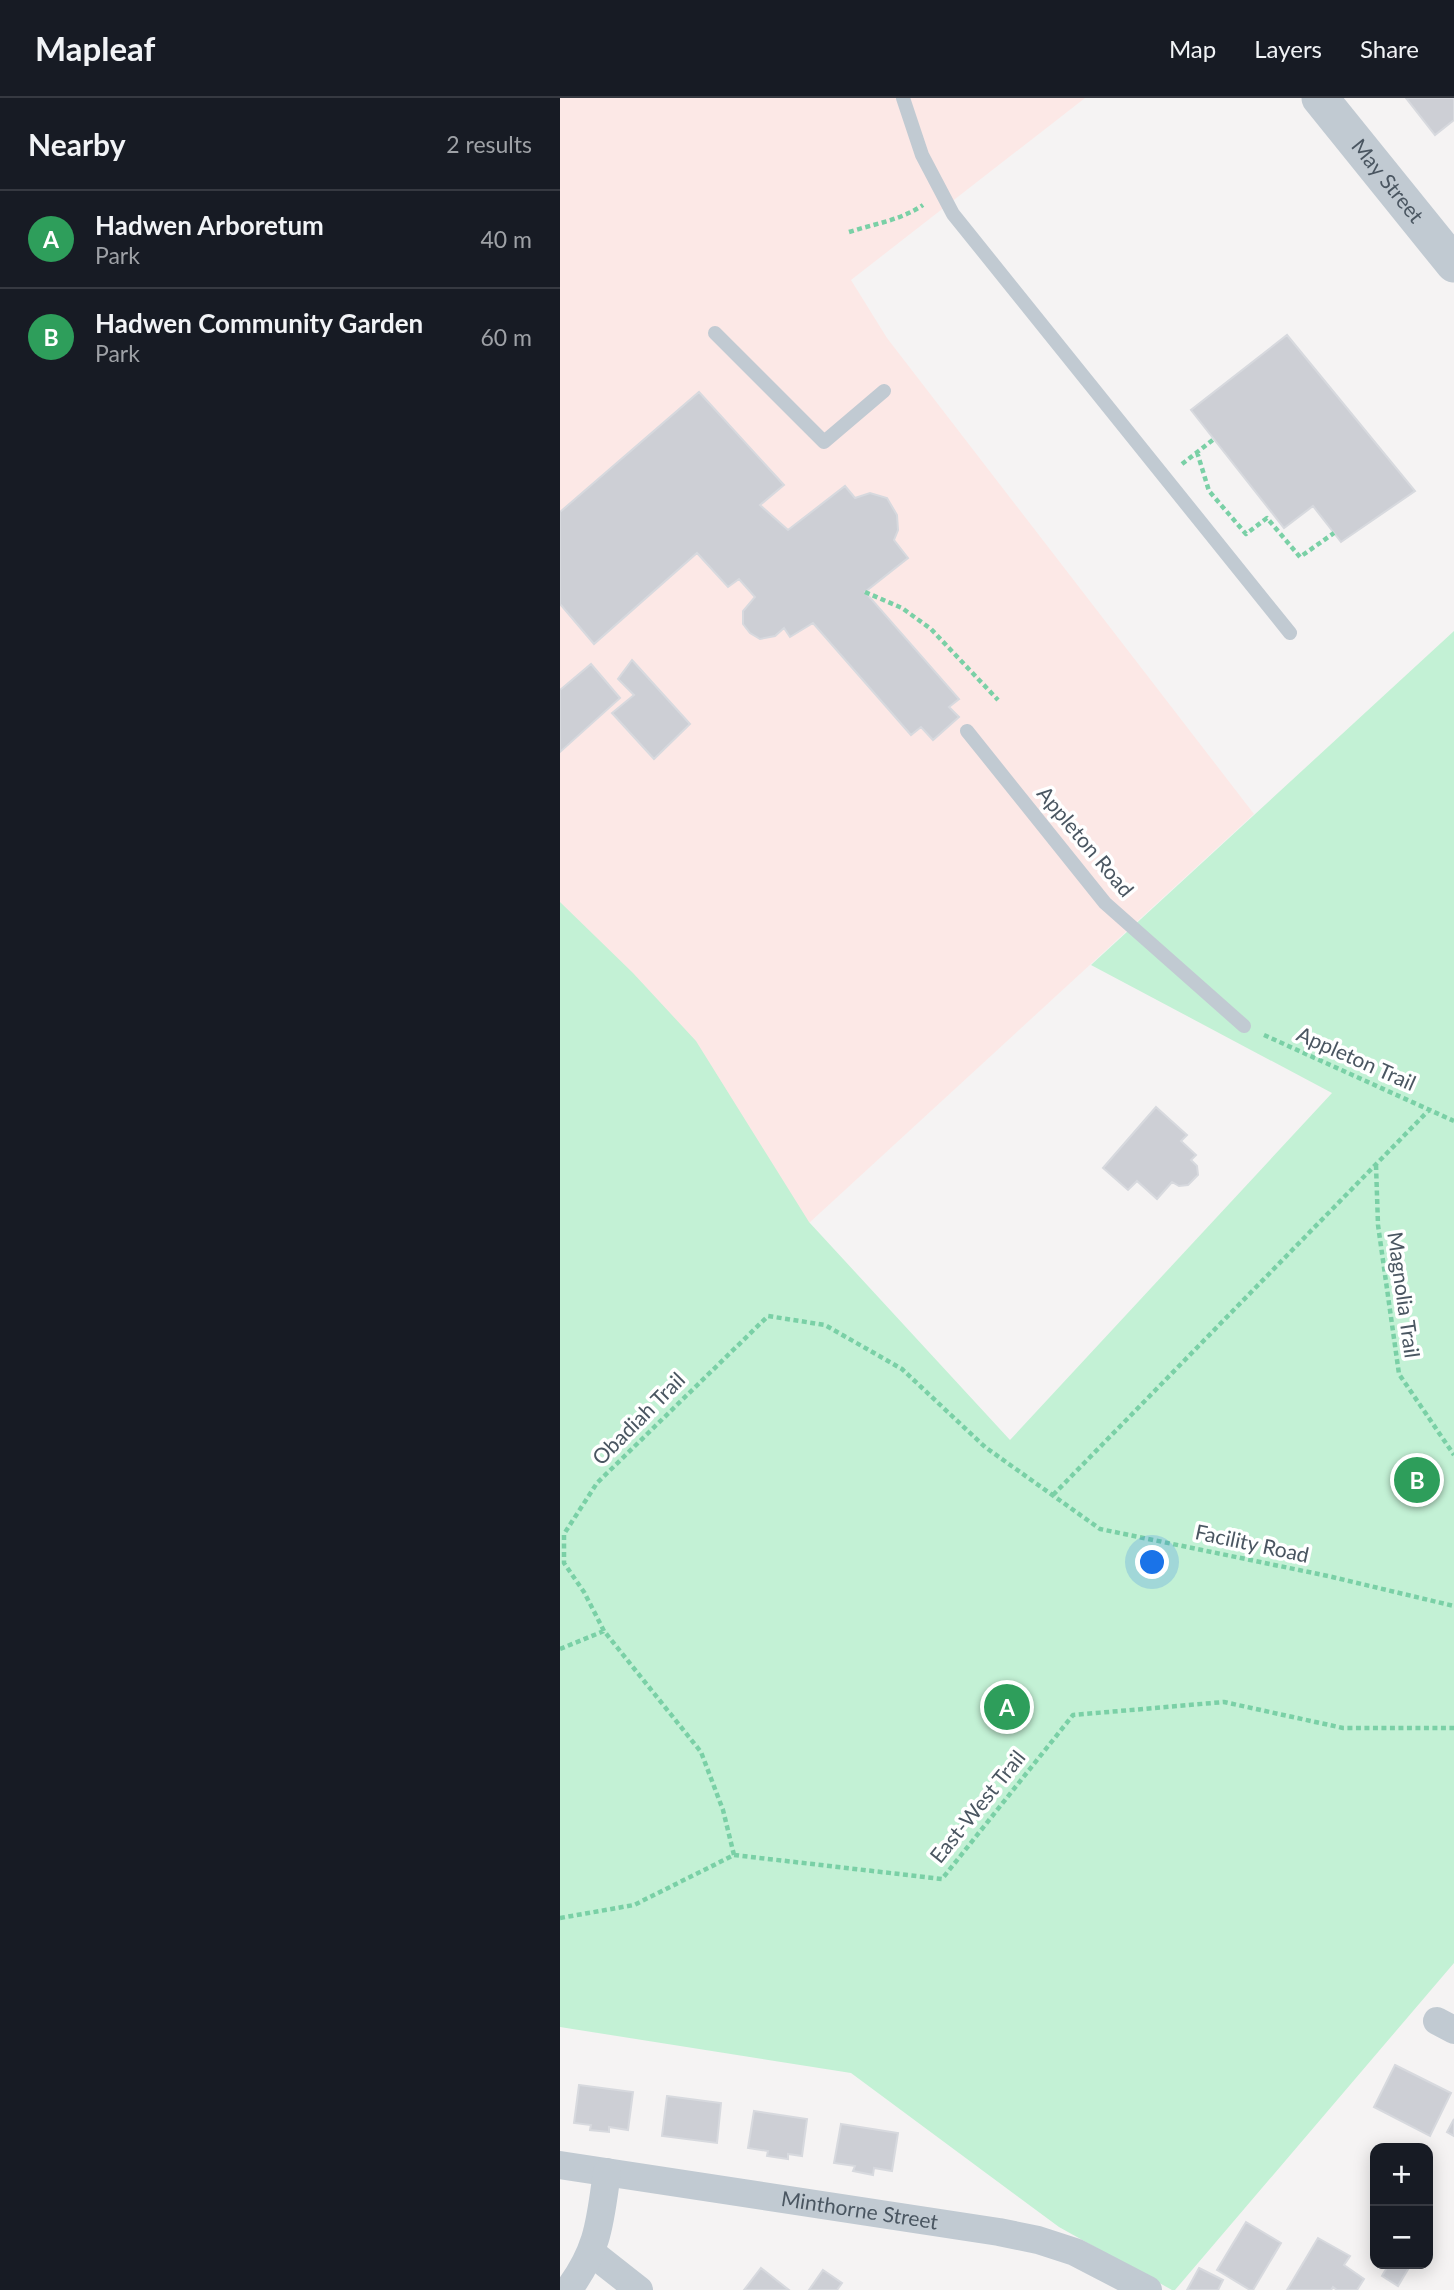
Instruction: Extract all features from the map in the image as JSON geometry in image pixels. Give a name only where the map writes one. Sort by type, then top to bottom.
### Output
[{"type":"street","name":"May Street","points":[[1320,98],[1454,264]]},
{"type":"street","name":"Minthorne Street","points":[[560,2165],[1012,2234],[1074,2252],[1148,2290]]},
{"type":"street","points":[[568,2290],[592,2252],[607,2172]]},
{"type":"street","points":[[592,2252],[639,2290]]},
{"type":"lane","points":[[903,98],[922,155],[953,214],[1290,633]]},
{"type":"lane","points":[[715,333],[824,442],[884,391]]},
{"type":"lane","name":"Appleton Road","points":[[967,731],[1105,903],[1244,1026]]},
{"type":"path","points":[[849,232],[911,213],[941,192]]},
{"type":"path","points":[[1166,479],[1214,439]]},
{"type":"path","points":[[1197,452],[1209,491],[1246,534],[1267,518],[1300,557],[1334,533]]},
{"type":"path","points":[[865,592],[902,608],[932,629],[998,700]]},
{"type":"path","name":"Appleton Trail","points":[[1244,1026],[1454,1121]]},
{"type":"path","points":[[1053,1495],[1430,1110]]},
{"type":"path","name":"Magnolia Trail","points":[[1376,1164],[1378,1225],[1399,1374],[1454,1455]]},
{"type":"path","name":"Obadiah Trail","points":[[734,1855],[723,1810],[701,1752],[604,1630],[584,1592],[564,1563],[564,1534],[597,1483],[768,1316],[825,1325],[902,1369],[985,1447],[1053,1495]]},
{"type":"path","name":"Facility Road","points":[[1053,1495],[1100,1529],[1328,1576],[1454,1606]]},
{"type":"path","points":[[560,1649],[604,1630]]},
{"type":"path","name":"East-West Trail","points":[[734,1855],[942,1879],[1073,1715],[1224,1702],[1343,1728],[1454,1728]]},
{"type":"path","points":[[560,1918],[634,1905],[734,1855]]},
{"type":"shaded area","points":[[560,98],[1085,98],[851,280],[887,338],[1254,814],[560,1452]]},
{"type":"green space","points":[[1454,631],[1454,1963],[1175,2290],[1172,2290],[1059,2227],[851,2073],[560,2027],[560,902],[633,973],[696,1041],[809,1222],[1010,1440],[1332,1093],[1091,965]]},
{"type":"building","points":[[1406,98],[1454,98],[1454,120],[1435,135]]},
{"type":"building","points":[[1287,335],[1415,491],[1341,542],[1313,506],[1284,528],[1191,410]]},
{"type":"building","points":[[699,392],[784,485],[760,505],[788,530],[845,486],[855,498],[870,493],[887,498],[897,515],[898,530],[894,540],[908,558],[865,592],[959,699],[949,707],[959,717],[933,740],[921,727],[911,735],[813,623],[790,637],[784,628],[775,636],[760,639],[750,633],[743,624],[743,611],[755,597],[739,579],[728,587],[697,553],[594,644],[560,604],[560,512]]},
{"type":"building","points":[[632,660],[690,724],[654,759],[612,713],[634,695],[618,679]]},
{"type":"building","points":[[591,664],[620,698],[560,752],[560,690]]},
{"type":"building","points":[[1156,1107],[1187,1135],[1181,1141],[1196,1155],[1191,1160],[1197,1166],[1198,1175],[1188,1185],[1179,1186],[1172,1182],[1157,1199],[1137,1181],[1128,1190],[1103,1168]]},
{"type":"building","points":[[1395,2065],[1451,2093],[1430,2136],[1374,2107]]},
{"type":"building","points":[[579,2085],[633,2092],[628,2130],[609,2127],[609,2132],[590,2130],[591,2125],[574,2123]]},
{"type":"building","points":[[667,2096],[721,2103],[717,2143],[662,2136]]},
{"type":"building","points":[[754,2111],[807,2119],[802,2156],[788,2154],[788,2159],[767,2156],[768,2151],[748,2148]]},
{"type":"building","points":[[1454,2119],[1454,2136],[1447,2132]]},
{"type":"building","points":[[841,2124],[898,2133],[892,2171],[874,2168],[873,2175],[853,2171],[855,2166],[834,2163]]},
{"type":"building","points":[[1246,2222],[1281,2243],[1253,2290],[1217,2270]]},
{"type":"building","points":[[1318,2238],[1350,2256],[1344,2265],[1364,2279],[1357,2290],[1337,2290],[1333,2287],[1331,2290],[1287,2290]]},
{"type":"building","points":[[761,2268],[789,2290],[744,2290]]},
{"type":"building","points":[[1199,2268],[1223,2280],[1218,2290],[1187,2290]]},
{"type":"building","points":[[1386,2269],[1408,2269],[1398,2286],[1382,2276]]},
{"type":"building","points":[[823,2270],[842,2283],[837,2290],[809,2290]]},
{"type":"place","name":"Hadwen Community Garden","points":[[1417,1480]]},
{"type":"place","name":"Hadwen Arboretum","points":[[1007,1707]]}]
